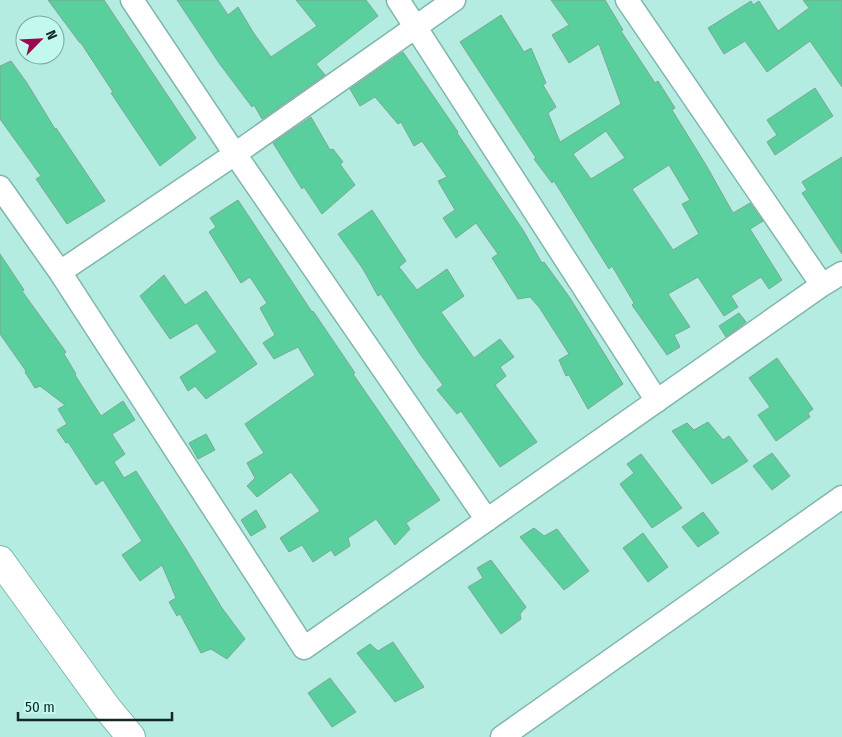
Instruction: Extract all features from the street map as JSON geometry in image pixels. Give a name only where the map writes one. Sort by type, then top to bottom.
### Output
[{"type":"main road","points":[[0,560],[131,737]]},
{"type":"street","points":[[132,0],[235,154],[487,520]]},
{"type":"street","points":[[398,0],[657,401]]},
{"type":"street","points":[[60,272],[235,154],[454,0]]},
{"type":"street","points":[[627,0],[822,285]]},
{"type":"street","points":[[0,187],[60,272],[304,648],[822,285],[842,273]]},
{"type":"street","points":[[502,737],[842,497]]},
{"type":"building","points":[[48,0],[104,0],[196,138],[160,166],[111,93],[113,92],[81,43],[65,23],[65,15],[59,15]]},
{"type":"building","points":[[177,0],[218,0],[228,15],[238,7],[271,57],[317,26],[296,0],[366,0],[378,16],[316,64],[325,75],[262,119],[254,105],[252,107],[219,63]]},
{"type":"building","points":[[551,0],[605,0],[623,30],[621,31],[655,83],[658,81],[675,108],[672,110],[733,213],[750,203],[763,221],[750,229],[782,280],[769,289],[761,277],[731,296],[738,307],[724,316],[698,277],[668,294],[690,327],[674,335],[680,347],[667,355],[632,305],[634,303],[612,266],[609,269],[554,181],[552,183],[534,159],[536,158],[460,42],[501,15],[524,52],[531,48],[546,83],[543,85],[556,107],[548,113],[560,142],[621,104],[599,44],[569,63],[552,35],[569,25]],"holes":[[[606,131],[625,158],[591,179],[573,154]],[[669,165],[690,200],[682,204],[699,234],[673,250],[632,189]]]},
{"type":"building","points":[[803,0],[842,0],[842,87],[810,41],[767,72],[745,41],[724,54],[708,28],[751,1],[753,5],[759,1],[778,31],[809,8]]},
{"type":"building","points":[[403,52],[523,230],[542,263],[544,262],[570,298],[623,384],[588,409],[569,375],[566,376],[559,360],[569,354],[539,307],[530,297],[518,299],[492,258],[498,254],[476,223],[456,238],[443,218],[455,210],[438,181],[447,177],[422,141],[414,146],[401,122],[398,124],[375,97],[360,106],[350,89]]},
{"type":"building","points":[[11,61],[105,201],[67,224],[36,179],[41,176],[0,119],[0,66]]},
{"type":"building","points":[[815,88],[833,116],[775,155],[767,142],[777,135],[767,120]]},
{"type":"building","points":[[311,117],[330,150],[333,149],[343,162],[340,164],[355,185],[322,214],[304,187],[302,189],[273,143]]},
{"type":"building","points":[[842,157],[842,254],[802,193],[807,190],[802,182]]},
{"type":"building","points":[[238,200],[355,373],[353,374],[440,500],[406,523],[410,529],[395,545],[376,519],[348,538],[350,546],[335,556],[331,550],[313,562],[302,545],[289,552],[280,538],[320,511],[291,472],[257,497],[247,486],[255,478],[247,463],[264,453],[245,424],[315,375],[298,347],[274,359],[263,343],[275,335],[260,308],[267,303],[250,277],[241,283],[209,232],[216,227],[210,218]]},
{"type":"building","points":[[372,210],[406,261],[399,267],[417,290],[447,269],[464,296],[441,312],[474,358],[500,339],[514,357],[500,367],[506,376],[495,385],[537,442],[500,467],[461,411],[457,414],[437,390],[443,385],[420,354],[381,294],[378,296],[363,269],[338,234]]},
{"type":"building","points":[[0,254],[24,290],[22,291],[66,352],[64,354],[75,375],[101,416],[123,401],[135,420],[112,434],[125,454],[114,462],[124,478],[136,471],[222,608],[245,639],[227,659],[211,649],[201,653],[180,614],[177,616],[169,602],[176,598],[162,565],[140,581],[122,555],[142,541],[103,480],[96,485],[68,442],[66,443],[57,430],[67,424],[58,409],[65,405],[40,386],[35,388],[26,371],[0,334]]},
{"type":"building","points":[[164,275],[185,305],[206,291],[257,364],[206,399],[195,386],[188,391],[180,377],[217,352],[197,323],[170,339],[140,296]]},
{"type":"building","points":[[739,313],[746,322],[726,337],[719,326]]},
{"type":"building","points":[[777,358],[813,409],[808,413],[810,417],[776,441],[758,415],[770,407],[749,378]]},
{"type":"building","points":[[708,422],[723,440],[729,436],[748,461],[712,484],[672,431],[687,423],[694,430]]},
{"type":"building","points":[[206,434],[215,450],[198,459],[189,443]]},
{"type":"building","points":[[772,453],[790,476],[772,490],[753,466]]},
{"type":"building","points":[[641,454],[682,508],[652,528],[620,484],[634,473],[627,464]]},
{"type":"building","points":[[256,510],[266,527],[251,536],[241,520]]},
{"type":"building","points":[[703,512],[719,533],[698,547],[682,527]]},
{"type":"building","points":[[534,528],[544,536],[557,529],[589,571],[564,590],[520,537]]},
{"type":"building","points":[[643,533],[668,567],[648,582],[623,548]]},
{"type":"building","points":[[491,560],[526,607],[520,614],[521,619],[501,634],[468,587],[483,578],[477,568]]},
{"type":"building","points":[[393,642],[424,687],[395,702],[357,653],[370,644],[378,651]]},
{"type":"building","points":[[330,678],[356,712],[332,727],[308,693]]}]
